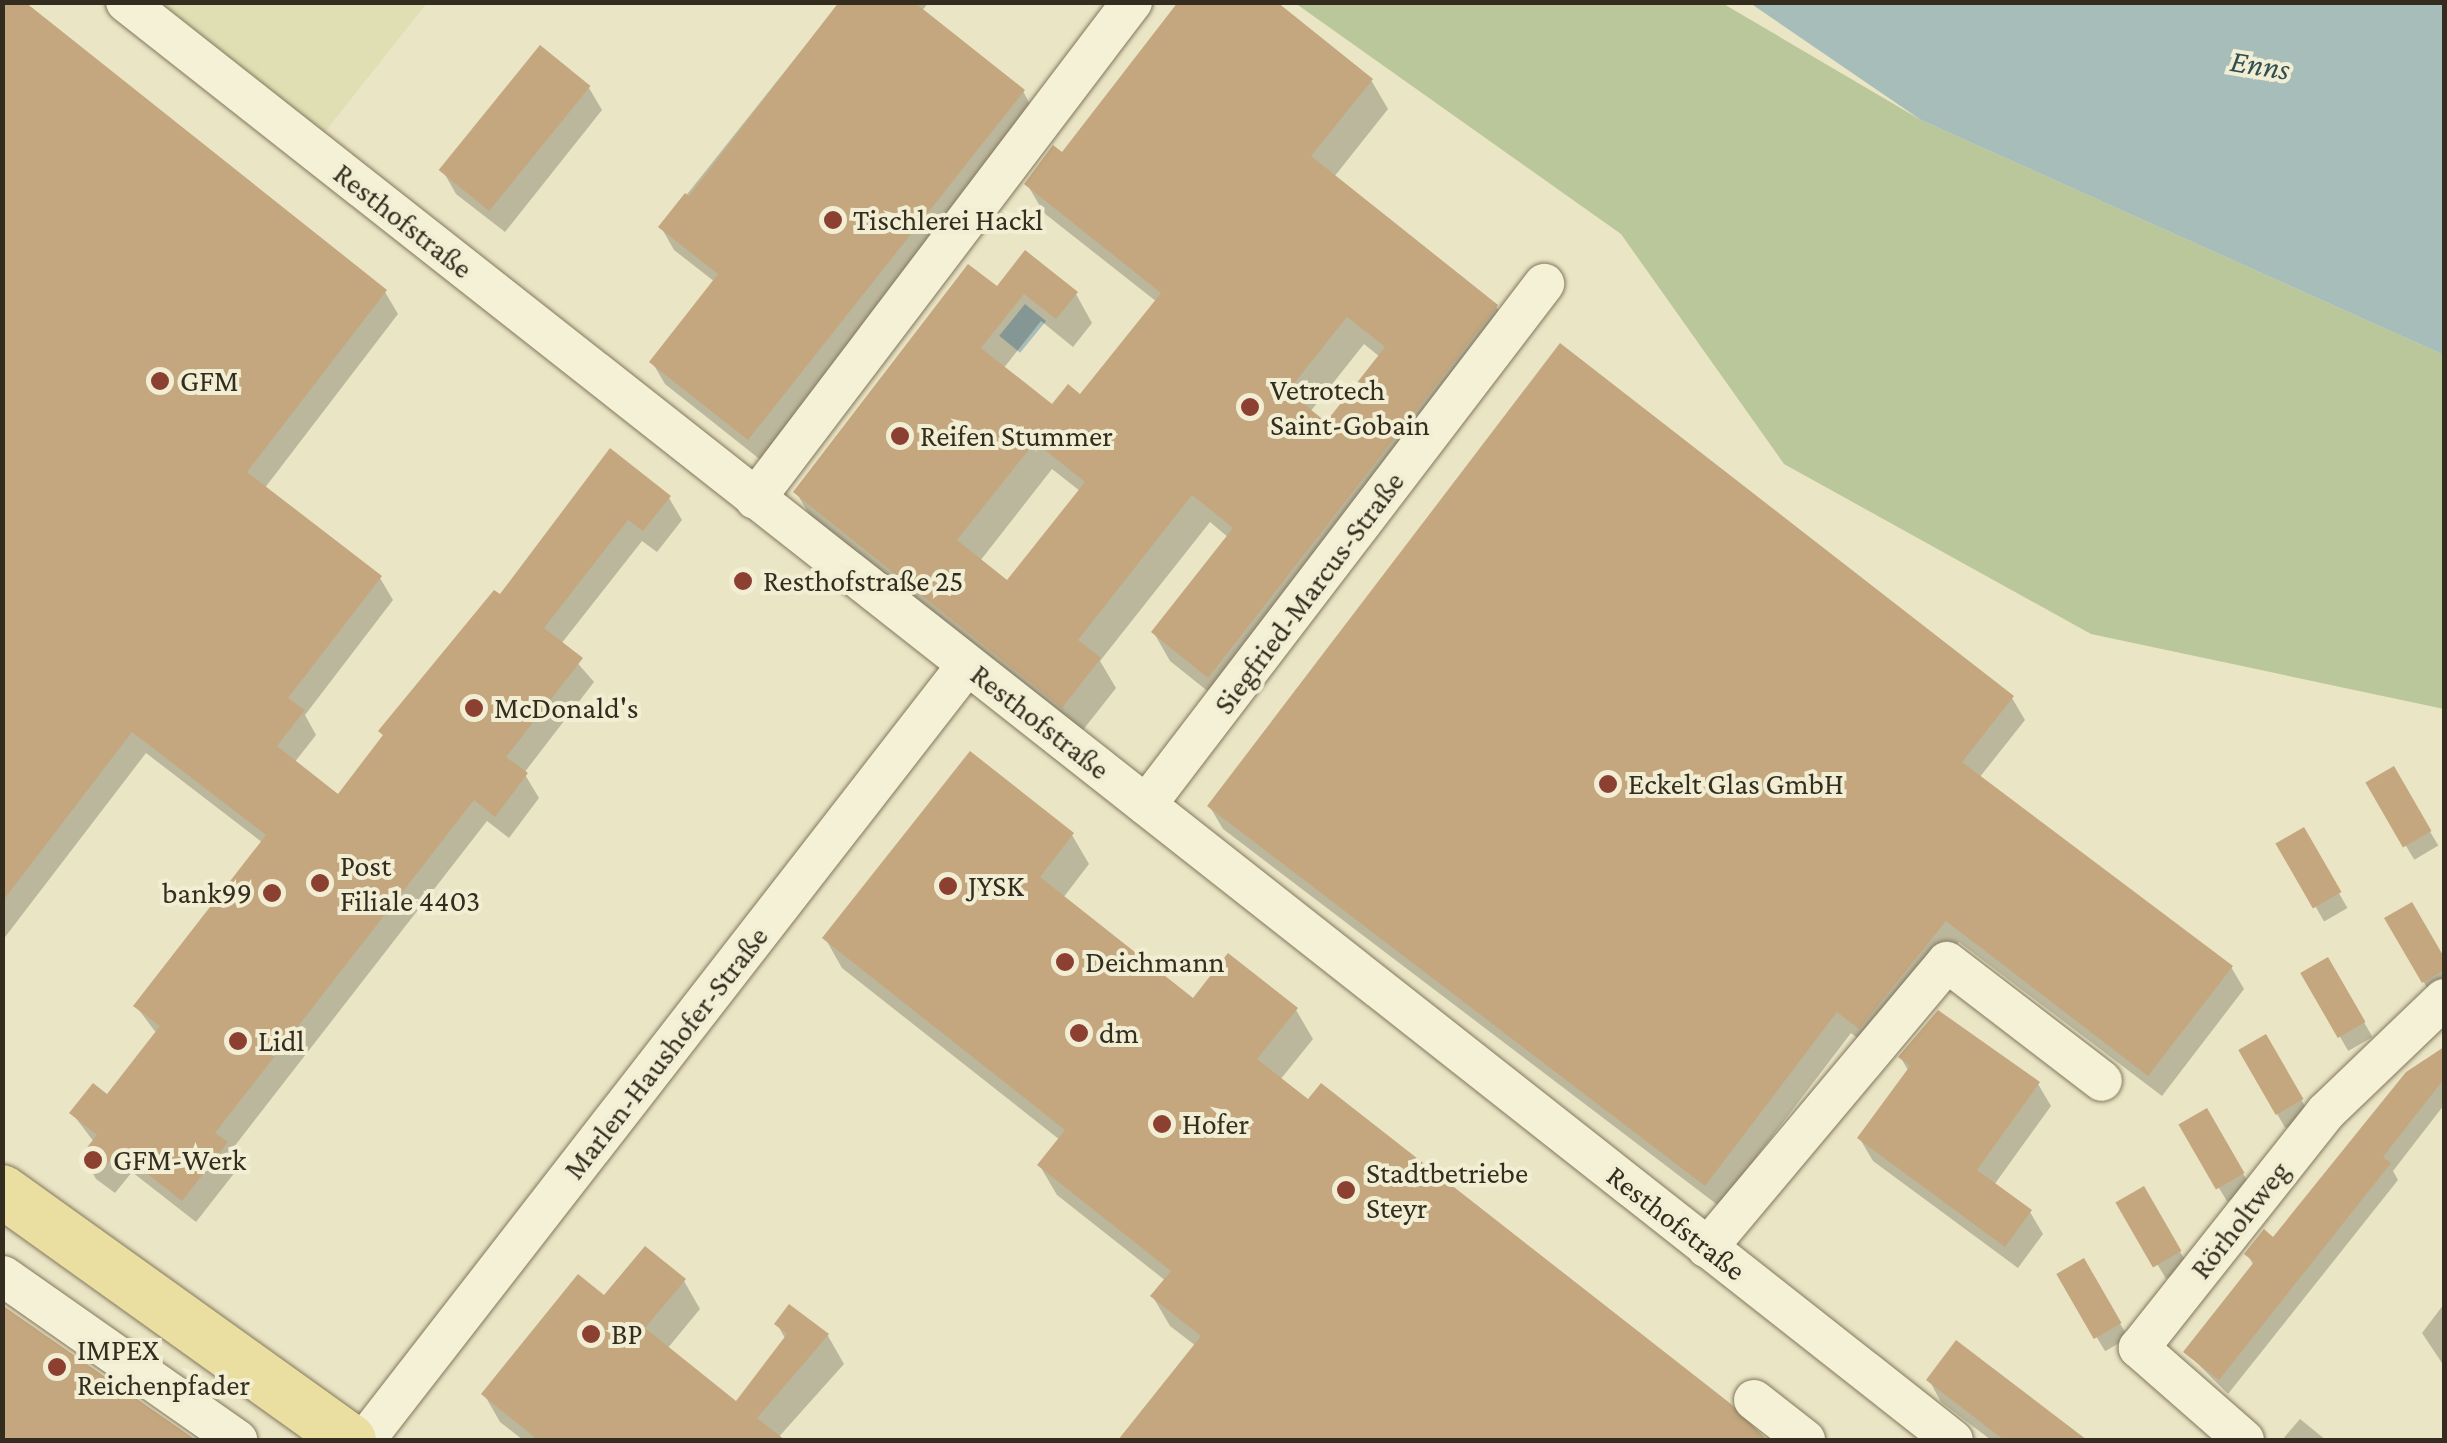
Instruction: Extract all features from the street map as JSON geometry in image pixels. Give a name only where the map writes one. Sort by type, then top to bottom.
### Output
[{"type":"main road","points":[[2,1191],[350,1440]]},
{"type":"street","name":"Resthofstraße","points":[[126,2],[1953,1440]]},
{"type":"street","points":[[754,499],[1132,2]]},
{"type":"street","name":"Siegfried-Marcus-Straße","points":[[1146,806],[1544,284]]},
{"type":"street","name":"Marlen-Haushofer-Straße","points":[[364,1440],[967,665]]},
{"type":"street","points":[[1707,1248],[1946,962],[2102,1081]]},
{"type":"street","name":"Rörholtweg","points":[[2244,1440],[2139,1348],[2326,1112],[2444,999]]},
{"type":"street","points":[[4,1276],[237,1440]]},
{"type":"street","points":[[1754,1400],[1805,1440]]},
{"type":"green space","points":[[162,3],[427,3],[320,138]]},
{"type":"green space","points":[[1295,3],[1722,3],[1921,120],[2444,355],[2444,709],[2091,634],[1784,464],[1621,234]]},
{"type":"water","name":"Enns","points":[[1750,3],[2444,3],[2444,355],[1921,120]]},
{"type":"water","points":[[1025,304],[1046,321],[1020,353],[999,336]]},
{"type":"building","name":"GFM","points":[[2,2],[25,2],[387,290],[247,472],[382,576],[288,698],[305,710],[277,746],[338,794],[383,735],[378,731],[494,590],[500,594],[610,448],[671,496],[643,531],[628,520],[544,628],[583,658],[506,757],[528,773],[495,817],[474,800],[215,1133],[228,1142],[182,1201],[118,1151],[101,1172],[80,1156],[97,1135],[69,1113],[93,1083],[107,1094],[160,1026],[133,1006],[266,835],[132,732],[2,902]]},
{"type":"building","name":"Tischlerei Hackl","points":[[839,2],[914,2],[1025,90],[748,440],[649,362],[718,274],[658,227],[685,193],[689,196]]},
{"type":"building","points":[[1178,2],[1277,2],[1373,79],[1311,156],[1498,305],[1208,678],[1151,632],[1233,528],[1192,495],[1078,640],[1101,658],[1062,708],[793,492],[968,264],[997,286],[1025,250],[1078,292],[1056,319],[1024,294],[981,348],[1052,404],[1068,384],[1080,394],[1161,293],[1024,184],[1053,145],[1062,152]],"holes":[[[1347,317],[1385,347],[1326,422],[1288,391]],[[1035,442],[1085,482],[1007,580],[957,540]]]},
{"type":"building","points":[[540,45],[591,86],[489,211],[439,170]]},
{"type":"building","name":"Eckelt Glas GmbH","points":[[1560,343],[2014,696],[1962,762],[2233,966],[2148,1076],[1946,921],[1859,1029],[1837,1012],[1705,1186],[1207,806]]},
{"type":"building","points":[[970,751],[1074,833],[1040,877],[1193,998],[1228,953],[1298,1008],[1257,1059],[1308,1099],[1321,1083],[1731,1404],[1767,1440],[1118,1440],[1201,1336],[1150,1296],[1171,1271],[1037,1165],[1065,1130],[822,938]]},
{"type":"building","points":[[2394,766],[2432,831],[2403,847],[2365,782]]},
{"type":"building","points":[[2304,827],[2342,892],[2313,908],[2275,844]]},
{"type":"building","points":[[2412,902],[2444,957],[2444,970],[2422,983],[2384,918]]},
{"type":"building","points":[[2328,957],[2366,1022],[2338,1038],[2300,973]]},
{"type":"building","points":[[1938,1010],[2040,1082],[1977,1170],[2032,1210],[2005,1247],[1857,1138],[1910,1066],[1898,1057]]},
{"type":"building","points":[[2266,1034],[2304,1099],[2276,1115],[2238,1050]]},
{"type":"building","points":[[2444,1047],[2444,1079],[2383,1157],[2391,1163],[2219,1380],[2183,1352],[2254,1262],[2244,1254],[2264,1229],[2273,1237],[2406,1072]]},
{"type":"building","points":[[2207,1108],[2244,1173],[2216,1189],[2178,1124]]},
{"type":"building","points":[[2144,1186],[2182,1251],[2153,1267],[2115,1202]]},
{"type":"building","name":"BP","points":[[645,1246],[686,1279],[645,1328],[736,1401],[787,1334],[774,1324],[789,1304],[829,1334],[757,1418],[785,1440],[538,1440],[481,1394],[578,1274],[604,1295]]},
{"type":"building","points":[[2084,1258],[2122,1323],[2094,1339],[2056,1274]]},
{"type":"building","name":"IMPEX Reichenpfader","points":[[2,1305],[196,1440],[2,1440]]},
{"type":"building","points":[[1956,1340],[2087,1440],[2004,1440],[1926,1380]]},
{"type":"place","name":"Tischlerei Hackl","points":[[833,220]]},
{"type":"place","name":"GFM","points":[[160,381]]},
{"type":"place","name":"Vetrotech Saint-Gobain","points":[[1250,407]]},
{"type":"place","name":"Reifen Stummer","points":[[900,436]]},
{"type":"place","name":"Resthofstraße 25","points":[[743,581]]},
{"type":"place","name":"McDonald's","points":[[474,708]]},
{"type":"place","name":"Eckelt Glas GmbH","points":[[1608,784]]},
{"type":"place","name":"Post Filiale 4403","points":[[320,883]]},
{"type":"place","name":"JYSK","points":[[948,886]]},
{"type":"place","name":"bank99","points":[[272,893]]},
{"type":"place","name":"Deichmann","points":[[1065,962]]},
{"type":"place","name":"dm","points":[[1079,1033]]},
{"type":"place","name":"Lidl","points":[[238,1041]]},
{"type":"place","name":"Hofer","points":[[1162,1124]]},
{"type":"place","name":"GFM-Werk","points":[[93,1160]]},
{"type":"place","name":"Stadtbetriebe Steyr","points":[[1346,1190]]},
{"type":"place","name":"BP","points":[[591,1334]]},
{"type":"place","name":"IMPEX Reichenpfader","points":[[57,1367]]}]
